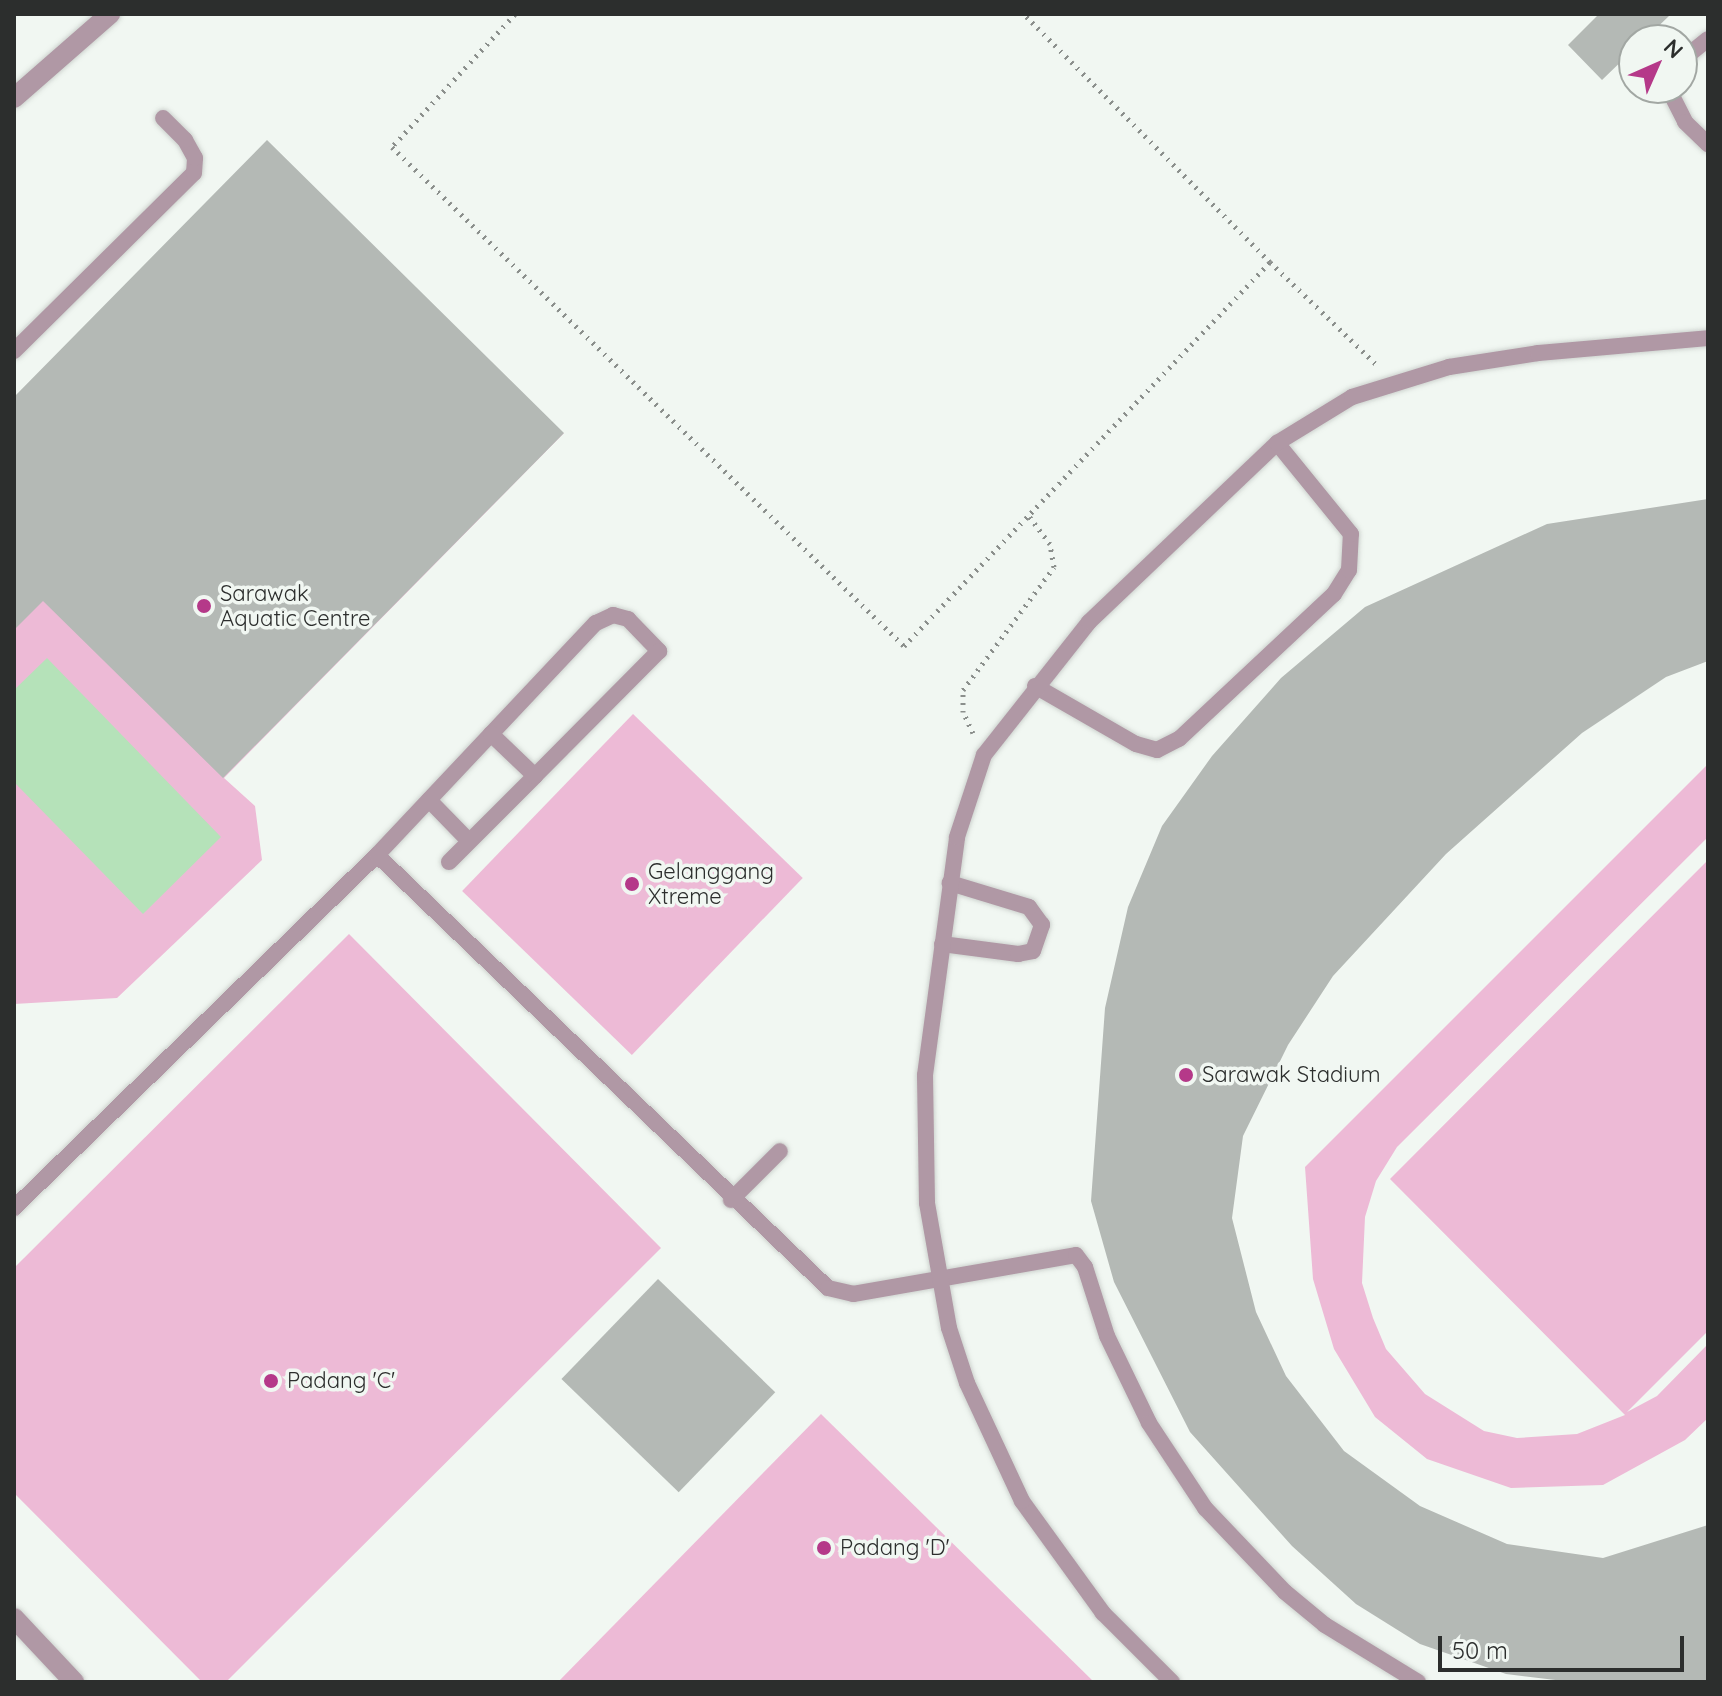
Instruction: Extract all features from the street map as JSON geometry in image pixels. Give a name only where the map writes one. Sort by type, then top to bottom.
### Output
[{"type":"street","points":[[14,98],[110,14]]},
{"type":"street","points":[[14,1618],[74,1682]]},
{"type":"lane","points":[[1676,104],[1685,122],[1708,144]]},
{"type":"lane","points":[[14,351],[194,173],[195,158],[185,140],[163,118]]},
{"type":"lane","points":[[1172,1682],[1103,1613],[1022,1501],[967,1383],[949,1328],[927,1203],[925,1075],[957,837],[984,755],[1035,686],[1089,622],[1277,443],[1352,397],[1449,367],[1538,353],[1708,338]]},
{"type":"lane","points":[[1035,686],[1136,744],[1157,750],[1179,739],[1334,594],[1349,570],[1351,534],[1277,443]]},
{"type":"lane","points":[[14,1208],[377,855],[596,623],[613,615],[628,619],[659,651],[449,862]]},
{"type":"lane","points":[[491,734],[535,776]]},
{"type":"lane","points":[[429,800],[469,841]]},
{"type":"lane","points":[[377,855],[731,1200],[828,1288],[853,1294],[1076,1255],[1131,1387],[1176,1469],[1205,1508],[1315,1617],[1368,1656],[1418,1682]]},
{"type":"lane","points":[[942,944],[1018,954],[1033,951],[1042,925],[1029,907],[950,883]]},
{"type":"lane","points":[[731,1200],[780,1151]]},
{"type":"path","points":[[1024,14],[1396,384]]},
{"type":"path","points":[[511,15],[392,147],[904,646],[1270,262]]},
{"type":"path","points":[[984,755],[963,712],[963,690],[1054,567],[1050,544],[1030,517]]},
{"type":"shaded area","name":"Sarawak Aquatic Centre","points":[[14,397],[564,433],[224,778],[255,806],[262,860],[117,998],[14,1004]]},
{"type":"shaded area","points":[[47,658],[221,837],[143,914],[14,782],[14,690]]},
{"type":"shaded area","name":"Gelanggang Xtreme","points":[[633,714],[803,878],[632,1055],[462,891]]},
{"type":"shaded area","points":[[1708,764],[1708,837],[1397,1147],[1376,1181],[1365,1217],[1362,1283],[1373,1318],[1386,1349],[1425,1394],[1484,1431],[1517,1438],[1577,1434],[1625,1415],[1390,1179],[1708,860],[1708,1331],[1627,1412],[1657,1396],[1708,1344],[1708,1418],[1685,1440],[1603,1485],[1511,1488],[1427,1459],[1375,1417],[1334,1349],[1313,1279],[1305,1167]]},
{"type":"shaded area","name":"Padang 'C'","points":[[349,934],[661,1248],[226,1682],[202,1682],[14,1493],[14,1268]]},
{"type":"shaded area","name":"Padang 'D'","points":[[821,1414],[1094,1682],[558,1682]]},
{"type":"building","points":[[1599,14],[1669,16],[1661,24],[1618,24],[1618,64],[1602,80],[1568,45]]},
{"type":"building","name":"Sarawak Aquatic Centre","points":[[267,140],[564,433],[223,778],[43,601],[14,630],[14,397]]},
{"type":"building","name":"Sarawak Stadium","points":[[1708,499],[1708,661],[1666,677],[1582,733],[1446,854],[1333,976],[1288,1045],[1243,1136],[1232,1218],[1256,1312],[1286,1376],[1344,1451],[1420,1506],[1507,1544],[1603,1558],[1708,1525],[1708,1682],[1572,1682],[1506,1674],[1420,1644],[1356,1604],[1292,1546],[1190,1432],[1114,1282],[1091,1201],[1105,1008],[1128,907],[1162,826],[1212,756],[1281,678],[1365,607],[1547,524]]},
{"type":"building","points":[[658,1279],[775,1392],[679,1492],[561,1379]]},
{"type":"place","name":"Sarawak Aquatic Centre","points":[[204,606]]},
{"type":"place","name":"Gelanggang Xtreme","points":[[632,884]]},
{"type":"place","name":"Sarawak Stadium","points":[[1186,1075]]},
{"type":"place","name":"Padang 'C'","points":[[271,1381]]},
{"type":"place","name":"Padang 'D'","points":[[824,1548]]}]
